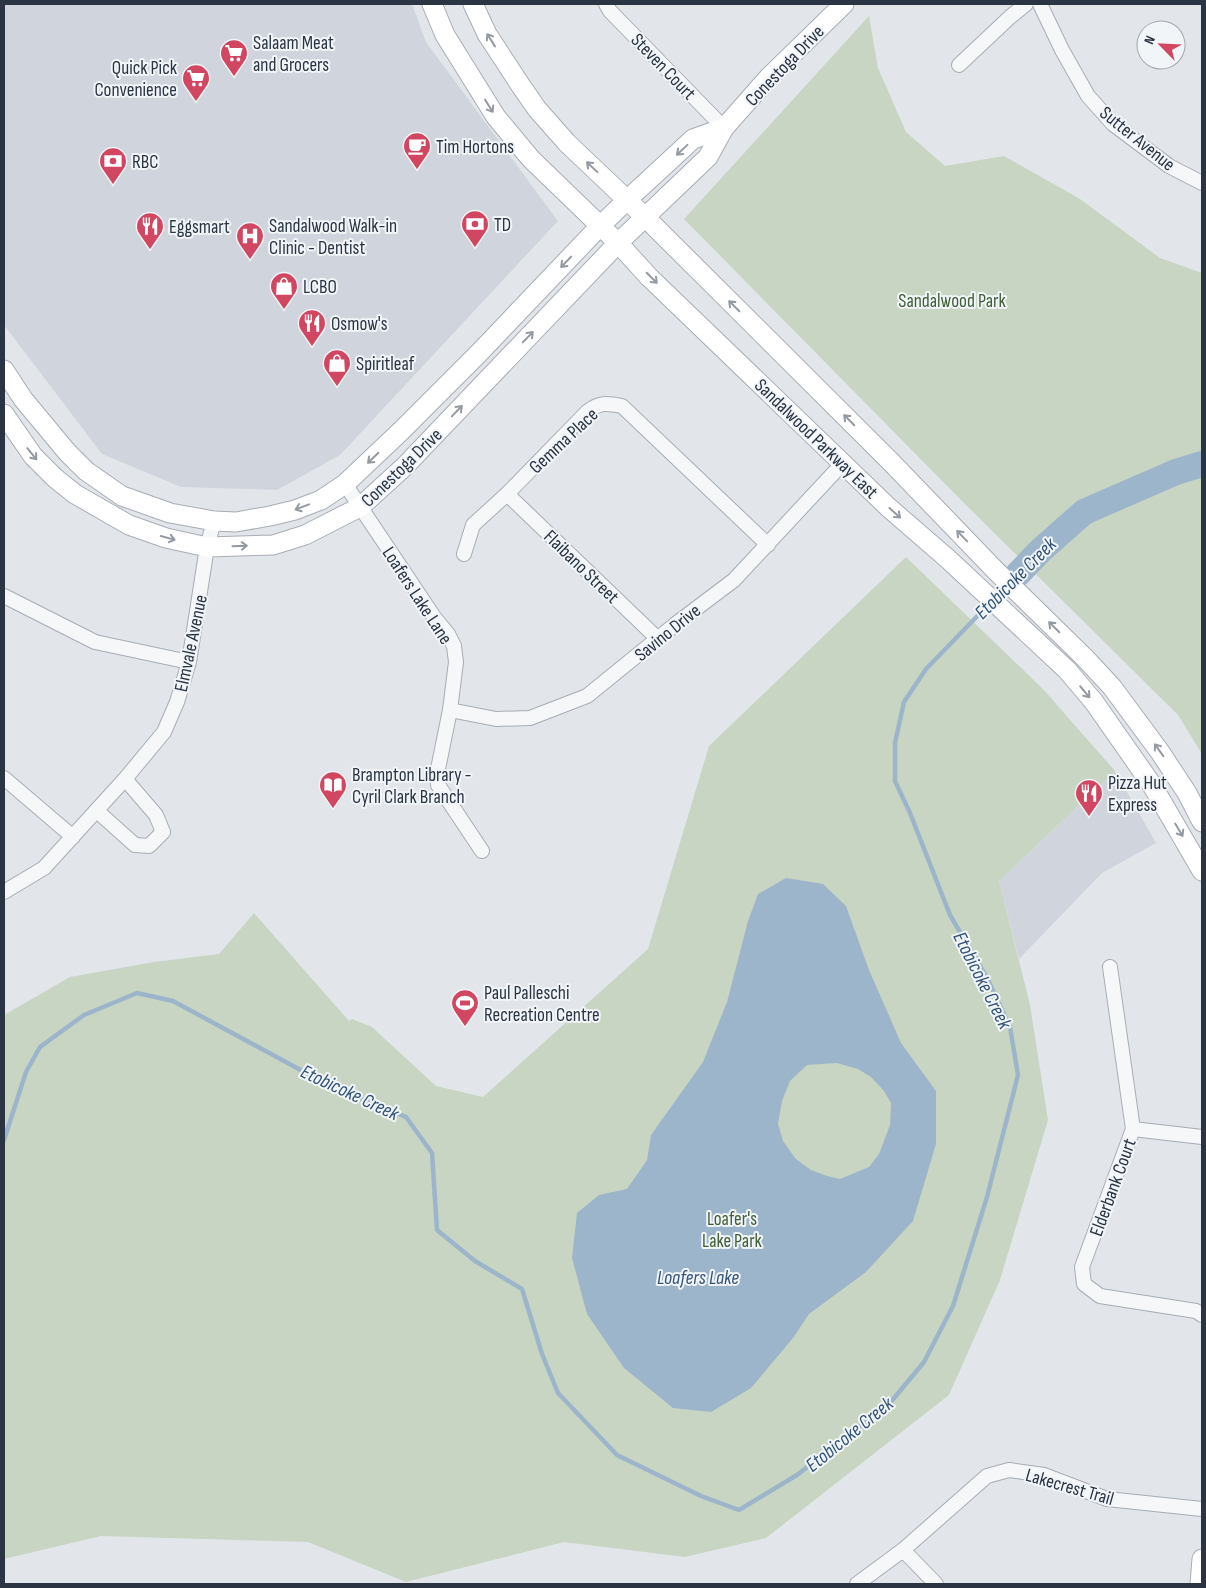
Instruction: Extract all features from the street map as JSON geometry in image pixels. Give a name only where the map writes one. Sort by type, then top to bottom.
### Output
[{"type":"main road","name":"Sandalwood Parkway East","points":[[432,4],[445,35],[496,117],[531,158],[649,276],[888,507],[1067,670],[1094,702],[1152,785],[1202,871]]},
{"type":"main road","name":"Sandalwood Parkway East","points":[[473,4],[487,34],[537,109],[567,143],[646,218],[890,461],[1112,687],[1160,752],[1187,793],[1202,822]]},
{"type":"main road","name":"Conestoga Drive","points":[[4,413],[33,456],[55,478],[74,494],[129,525],[166,538],[207,547],[272,545],[306,534],[360,507],[404,467],[618,243],[708,157],[724,128],[838,6]]},
{"type":"main road","name":"Conestoga Drive","points":[[4,370],[22,399],[67,452],[86,471],[122,496],[170,513],[214,521],[236,522],[295,510],[321,500],[345,484],[478,354],[627,200],[693,139],[724,128]]},
{"type":"main road","points":[[478,354],[495,372]]},
{"type":"main road","points":[[4,413],[22,399]]},
{"type":"main road","points":[[1200,1584],[1202,1559]]},
{"type":"street","name":"Steven Court","points":[[606,4],[610,11],[724,128]]},
{"type":"street","points":[[959,65],[1026,4]]},
{"type":"street","name":"Sutter Avenue","points":[[1040,4],[1062,50],[1088,96],[1113,124],[1169,166],[1202,183]]},
{"type":"street","name":"Gemma Place","points":[[464,554],[473,524],[507,494],[587,412],[595,405],[609,403],[622,406],[768,545]]},
{"type":"street","name":"Savino Drive","points":[[450,710],[496,719],[530,718],[587,696],[734,580],[843,463]]},
{"type":"street","name":"Loafers Lake Lane","points":[[345,484],[434,617],[448,634],[454,646],[456,662],[450,710],[437,774],[438,785],[482,851]]},
{"type":"street","name":"Flaibano Street","points":[[507,494],[658,639]]},
{"type":"street","name":"Elmvale Avenue","points":[[4,892],[44,868],[125,779],[164,732],[177,702],[189,662],[207,547],[214,521]]},
{"type":"street","points":[[4,596],[95,642],[189,662]]},
{"type":"street","points":[[4,778],[73,837]]},
{"type":"street","points":[[96,811],[135,845],[149,846],[163,832],[156,815],[125,779]]},
{"type":"street","name":"Elderbank Court","points":[[1110,967],[1133,1129],[1082,1267],[1084,1284],[1100,1296],[1196,1312],[1202,1315]]},
{"type":"street","points":[[1133,1129],[1202,1137]]},
{"type":"street","name":"Lakecrest Trail","points":[[857,1584],[903,1550],[987,1476],[1009,1470],[1044,1475],[1107,1499],[1202,1509]]},
{"type":"street","points":[[903,1550],[936,1584]]},
{"type":"shaded area","points":[[4,4],[412,4],[426,42],[558,221],[340,455],[277,490],[181,487],[102,454],[4,325]]},
{"type":"shaded area","points":[[1115,771],[1156,843],[1102,873],[1019,959],[999,881]]},
{"type":"green space","name":"Sandalwood Park","points":[[869,16],[878,68],[906,132],[945,166],[1004,156],[1080,199],[1160,258],[1202,273],[1202,754],[1178,715],[961,500],[684,219]]},
{"type":"green space","name":"Loafer's Lake Park","points":[[906,557],[1044,690],[1115,771],[999,881],[1030,1005],[1048,1120],[1000,1280],[949,1395],[766,1538],[685,1557],[564,1542],[406,1582],[308,1542],[101,1536],[4,1559],[4,1015],[70,977],[154,962],[219,954],[254,913],[349,1021],[352,1019],[372,1027],[436,1086],[483,1097],[648,949],[709,746]]},
{"type":"water","name":"Loafers Lake","points":[[786,878],[823,884],[846,906],[869,970],[901,1043],[936,1091],[936,1144],[913,1221],[866,1272],[809,1314],[793,1338],[751,1388],[711,1412],[673,1408],[624,1368],[587,1314],[572,1258],[577,1213],[599,1195],[627,1189],[647,1160],[651,1135],[703,1062],[727,1002],[748,921],[758,894]],"holes":[[[837,1063],[858,1069],[871,1077],[884,1091],[891,1103],[890,1125],[879,1154],[869,1167],[840,1179],[811,1170],[796,1159],[783,1141],[778,1124],[782,1101],[790,1081],[807,1065]]]},
{"type":"waterway","name":"Etobicoke Creek","points":[[1018,574],[1040,551],[1084,512],[1176,472],[1202,464]]},
{"type":"waterway","name":"Etobicoke Creek","points":[[1011,581],[1018,574]]},
{"type":"waterway","name":"Etobicoke Creek","points":[[4,1140],[26,1072],[40,1047],[84,1015],[137,993],[173,1001],[308,1074],[406,1117],[432,1153],[437,1230],[475,1261],[522,1289],[542,1354],[558,1393],[617,1455],[701,1496],[739,1510],[797,1475],[890,1403],[924,1362],[953,1306],[987,1197],[1018,1075],[1010,1027],[987,978],[950,915],[910,813],[895,781],[895,743],[904,702],[926,669],[990,603]]},
{"type":"place","name":"Salaam Meat and Grocers","points":[[234,77]]},
{"type":"place","name":"Quick Pick Convenience","points":[[196,102]]},
{"type":"place","name":"Tim Hortons","points":[[417,170]]},
{"type":"place","name":"RBC","points":[[113,185]]},
{"type":"place","name":"TD","points":[[475,248]]},
{"type":"place","name":"Eggsmart","points":[[150,250]]},
{"type":"place","name":"Sandalwood Walk-in Clinic - Dentist","points":[[250,260]]},
{"type":"place","name":"LCBO","points":[[284,310]]},
{"type":"place","name":"Osmow's","points":[[312,347]]},
{"type":"place","name":"Spiritleaf","points":[[337,387]]},
{"type":"place","name":"Brampton Library - Cyril Clark Branch","points":[[333,809]]},
{"type":"place","name":"Pizza Hut Express","points":[[1089,817]]},
{"type":"place","name":"Paul Palleschi Recreation Centre","points":[[465,1027]]}]
